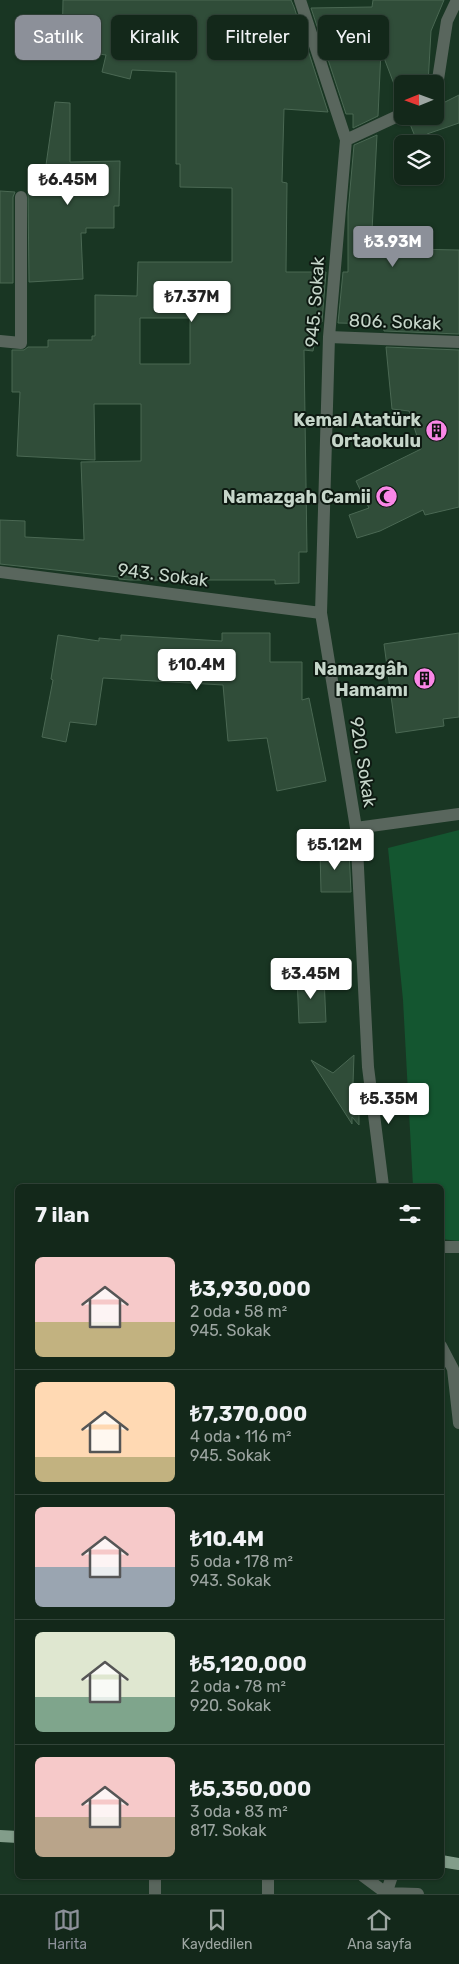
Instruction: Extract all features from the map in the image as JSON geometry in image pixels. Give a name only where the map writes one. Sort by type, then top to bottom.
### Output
[{"type":"main road","points":[[0,1836],[15,1837]]},
{"type":"main road","points":[[444,1862],[459,1864]]},
{"type":"street","name":"945. Sokak","points":[[300,0],[346,140],[329,337],[320,613]]},
{"type":"street","points":[[439,75],[447,22],[457,0]]},
{"type":"street","points":[[346,140],[394,118]]},
{"type":"street","points":[[0,341],[21,343],[22,197]]},
{"type":"street","name":"806. Sokak","points":[[329,337],[459,342]]},
{"type":"street","name":"943. Sokak","points":[[0,572],[320,613]]},
{"type":"street","name":"920. Sokak","points":[[320,613],[356,828],[368,1067],[383,1184]]},
{"type":"street","points":[[356,828],[459,814]]},
{"type":"street","points":[[444,1247],[459,1247]]},
{"type":"street","points":[[444,1352],[453,1369],[459,1423]]},
{"type":"street","points":[[155,1879],[155,1894]]},
{"type":"street","points":[[268,1879],[268,1894]]},
{"type":"street","points":[[367,1879],[386,1893],[418,1894]]},
{"type":"street","points":[[386,1893],[391,1879]]},
{"type":"green space","points":[[459,830],[459,1241],[444,1239],[444,1184],[413,1184],[403,1000],[388,848]]},
{"type":"building","points":[[63,0],[291,0],[294,7],[297,15],[207,15],[207,60],[308,60],[308,50],[328,112],[284,109],[282,182],[287,183],[286,272],[326,272],[322,322],[318,322],[313,351],[304,350],[307,552],[299,552],[299,583],[275,584],[275,580],[130,580],[119,579],[119,577],[0,564],[0,520],[25,521],[25,537],[84,540],[81,462],[141,461],[141,404],[94,404],[95,460],[17,456],[20,392],[12,392],[12,350],[24,350],[28,347],[48,347],[48,340],[92,340],[92,336],[95,336],[95,295],[137,296],[138,262],[232,262],[232,188],[180,187],[180,164],[176,164],[176,72],[132,70],[130,79],[102,72],[106,55],[101,54],[101,15],[63,15]],"holes":[[[140,318],[190,318],[190,364],[140,364]]]},
{"type":"building","points":[[373,0],[444,0],[431,31],[429,75],[394,75],[394,84],[385,60],[389,60],[389,15],[318,15],[318,29],[311,8],[372,7]]},
{"type":"building","points":[[328,60],[381,60],[378,116],[353,128],[353,114],[346,114]]},
{"type":"building","points":[[459,95],[459,123],[427,135],[414,135],[410,125],[444,125],[444,102]]},
{"type":"building","points":[[55,102],[70,103],[70,162],[120,161],[119,206],[114,206],[114,228],[86,228],[86,233],[81,233],[83,279],[29,282],[28,192],[42,193]]},
{"type":"building","points":[[377,135],[372,231],[407,232],[407,249],[459,250],[459,334],[384,331],[383,325],[380,324],[338,323],[343,272],[348,272],[348,212],[354,145]]},
{"type":"building","points":[[0,191],[15,192],[13,197],[13,283],[0,283]]},
{"type":"building","name":"Kemal Atatürk Ortaokulu","points":[[386,347],[459,350],[459,507],[425,515],[423,510],[380,531],[357,538],[349,515],[369,508],[356,481],[421,449],[409,411],[392,409]]},
{"type":"building","points":[[222,633],[270,633],[270,662],[302,662],[302,700],[309,698],[326,781],[277,791],[267,738],[228,741],[223,685],[103,678],[96,725],[70,722],[66,742],[42,737],[53,680],[51,679],[58,635],[99,641],[99,638],[121,640],[121,635],[222,641]]},
{"type":"building","name":"Namazgâh Hamamı","points":[[459,633],[459,717],[443,719],[444,726],[396,733],[384,644]]},
{"type":"building","points":[[320,850],[349,850],[351,892],[321,892]]},
{"type":"building","points":[[297,977],[324,977],[326,1022],[299,1023]]},
{"type":"building","points":[[354,1055],[353,1084],[359,1087],[359,1125],[352,1117],[352,1124],[311,1060],[333,1073]]},
{"type":"place","name":"Kemal Atatürk Ortaokulu","points":[[437,430]]},
{"type":"place","name":"Namazgah Camii","points":[[387,497]]},
{"type":"place","name":"Namazgâh Hamamı","points":[[424,679]]}]
